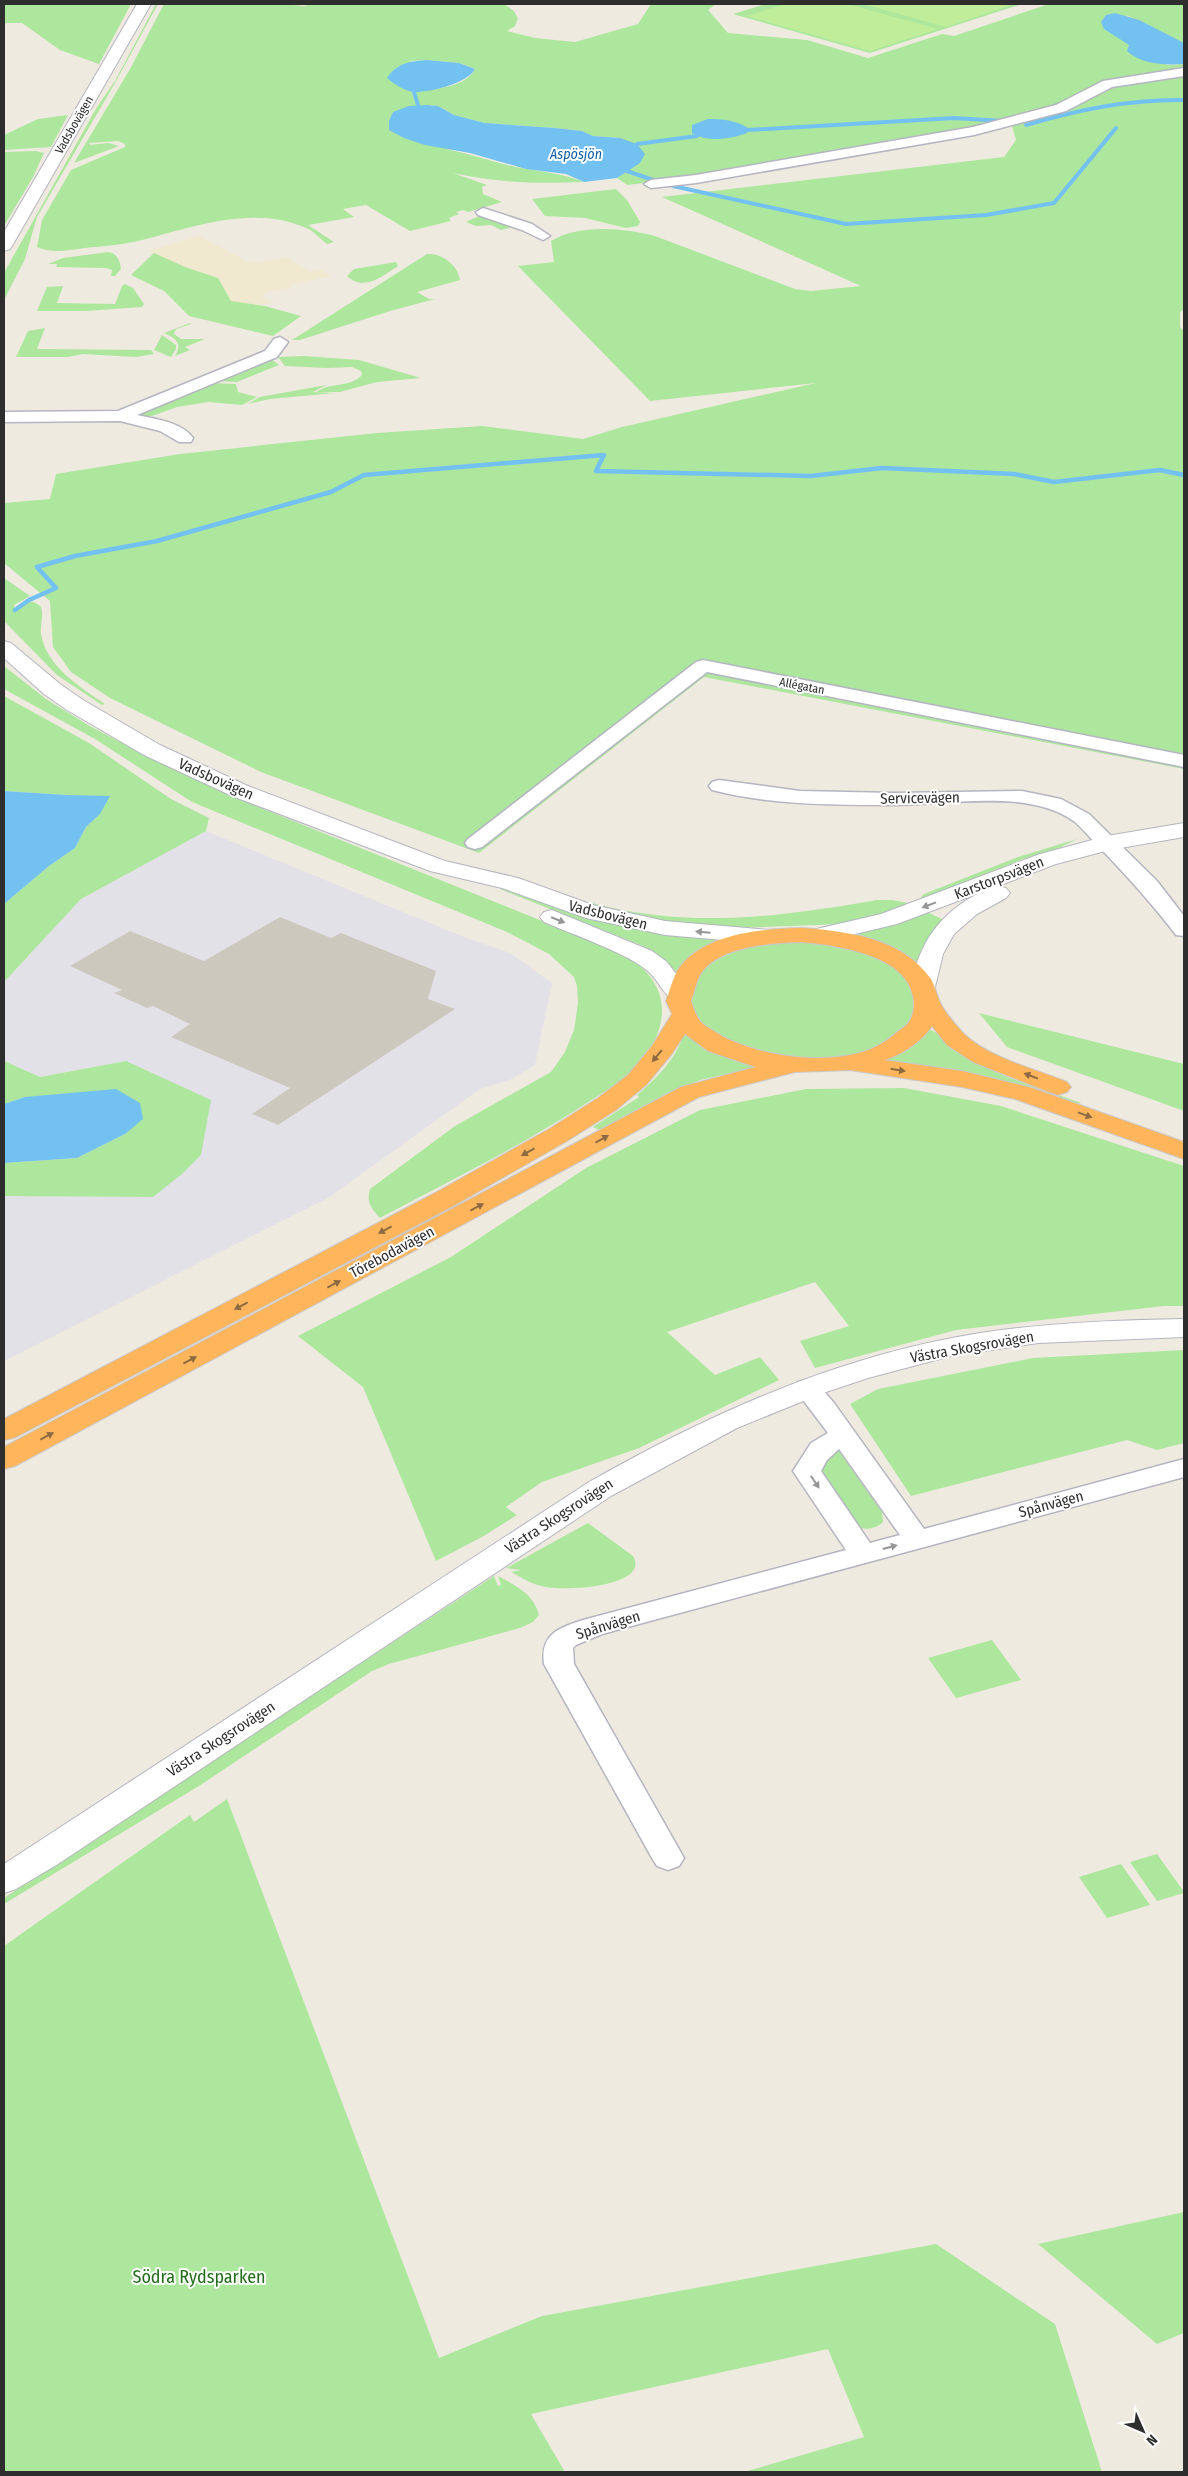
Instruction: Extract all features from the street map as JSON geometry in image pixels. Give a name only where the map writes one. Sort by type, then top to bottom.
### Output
[{"type":"highway","name":"Törebodavägen","points":[[4,1431],[445,1199],[558,1136],[607,1104],[637,1080],[662,1050],[682,1005],[681,986],[690,971],[706,958],[728,947],[769,937],[817,936],[852,942],[883,953],[908,968],[956,1040],[982,1057],[1184,1133]]},
{"type":"highway","points":[[682,1005],[699,1033],[722,1048],[753,1060],[789,1066],[820,1066],[850,1063],[886,1052],[913,1034],[924,1018],[925,994]]},
{"type":"highway","points":[[850,1063],[962,1079],[1023,1093],[1184,1151]]},
{"type":"highway","name":"Törebodavägen","points":[[4,1459],[690,1092],[789,1066]]},
{"type":"main road","name":"Vadsbovägen","points":[[4,246],[144,4]]},
{"type":"main road","name":"Vadsbovägen","points":[[4,646],[52,689],[74,705],[152,750],[240,791],[451,870],[510,884],[586,911],[623,921],[665,928],[769,937]]},
{"type":"main road","name":"Karstorpsvägen","points":[[925,994],[925,965],[936,938],[953,920],[971,907],[990,896],[1113,849],[1184,830]]},
{"type":"main road","name":"Karstorpsvägen","points":[[817,936],[889,919],[1048,858],[1113,849],[1184,843]]},
{"type":"main road","name":"Vadsbovägen","points":[[451,870],[493,894],[644,956],[658,967],[682,1005]]},
{"type":"main road","name":"Västra Skogsrovägen","points":[[4,1880],[46,1855],[600,1489],[654,1457],[710,1428],[807,1388],[883,1364],[953,1347],[1106,1330],[1184,1328]]},
{"type":"street","points":[[651,184],[696,179],[974,131],[1061,108],[1112,83],[1184,72]]},
{"type":"street","points":[[483,212],[526,227],[543,236]]},
{"type":"street","points":[[120,416],[271,354],[280,342]]},
{"type":"street","points":[[7,417],[13,429],[24,433],[38,429],[42,416],[120,416],[166,426],[185,438]]},
{"type":"street","name":"Allégatan","points":[[475,843],[703,666],[1184,761]]},
{"type":"street","name":"Servicevägen","points":[[719,786],[810,798],[885,799],[987,796],[1039,799],[1075,812],[1149,886],[1184,930]]},
{"type":"street","points":[[807,1388],[844,1436],[917,1539]]},
{"type":"street","points":[[844,1436],[830,1442],[817,1452],[807,1471],[864,1554]]},
{"type":"street","name":"Spånvägen","points":[[668,1858],[559,1664],[556,1652],[560,1643],[573,1634],[593,1627],[1184,1468]]},
{"type":"shaded area","points":[[199,236],[249,262],[254,261],[256,263],[288,257],[309,271],[322,270],[331,276],[289,285],[293,288],[267,292],[262,297],[274,302],[239,310],[149,250]]},
{"type":"shaded area","points":[[206,831],[464,937],[510,953],[552,983],[535,1065],[512,1079],[480,1089],[328,1198],[4,1361],[4,1196],[153,1197],[126,1061],[40,1077],[4,1061],[4,982],[81,899]]},
{"type":"green space","points":[[4,4],[131,4],[99,64],[60,50],[22,23],[4,23]]},
{"type":"green space","points":[[156,4],[158,4],[115,83],[37,217],[25,259],[4,300],[4,273],[97,107],[115,81]]},
{"type":"green space","points":[[164,4],[281,4],[304,6],[310,4],[504,4],[514,11],[518,19],[515,26],[507,31],[535,38],[575,42],[638,24],[651,4],[716,4],[708,10],[728,33],[807,40],[868,58],[942,34],[954,36],[1049,4],[1184,4],[1184,43],[1126,15],[1167,65],[1184,64],[1184,71],[1125,78],[1067,104],[1034,110],[1001,122],[669,180],[627,185],[617,178],[627,171],[620,138],[593,136],[582,131],[555,128],[485,123],[454,115],[438,106],[427,105],[446,149],[584,182],[518,182],[453,173],[487,185],[482,187],[483,194],[502,202],[468,212],[463,210],[456,212],[459,214],[449,218],[451,221],[410,231],[366,205],[343,209],[354,217],[308,225],[334,242],[327,244],[309,229],[286,221],[244,218],[200,225],[119,244],[61,251],[37,247],[42,220],[71,170],[125,147],[125,144],[118,141],[89,143],[90,145],[108,143],[119,146],[74,163],[130,69]],"holes":[[[427,60],[459,63],[475,69],[471,75],[456,84],[414,92],[410,61]]]},
{"type":"green space","points":[[766,4],[1019,5],[870,53],[733,14]]},
{"type":"green space","points":[[785,4],[847,4],[938,29],[870,51],[746,16]]},
{"type":"green space","points":[[863,4],[1006,4],[1012,5],[946,27]]},
{"type":"green space","points":[[1184,75],[1184,309],[1180,312],[1180,327],[1184,331],[1184,769],[704,677],[479,853],[261,772],[110,698],[71,672],[53,647],[50,601],[4,563],[4,503],[50,499],[56,474],[180,454],[377,433],[482,426],[583,439],[622,427],[816,383],[650,401],[518,266],[554,262],[551,241],[575,232],[602,229],[630,231],[655,236],[795,289],[811,291],[861,286],[662,197],[1004,157],[1016,140],[1012,126],[1075,105],[1129,81]]},
{"type":"green space","points":[[68,115],[51,147],[4,150],[4,135],[38,119]]},
{"type":"green space","points":[[36,151],[44,153],[33,177],[4,226],[4,152]]},
{"type":"green space","points":[[616,189],[627,200],[640,222],[638,226],[626,228],[585,218],[545,216],[532,199]]},
{"type":"green space","points":[[479,216],[525,229],[520,230],[513,227],[501,230],[491,225],[476,226],[466,222]]},
{"type":"green space","points":[[108,252],[116,256],[120,263],[121,269],[115,276],[111,276],[112,270],[106,268],[56,267],[57,264],[48,264],[63,258]]},
{"type":"green space","points":[[154,253],[185,267],[218,278],[231,301],[265,306],[301,316],[273,336],[189,316],[164,291],[131,275]]},
{"type":"green space","points":[[427,254],[433,254],[448,261],[456,269],[460,280],[417,292],[429,299],[435,299],[390,311],[300,340],[292,340]]},
{"type":"green space","points":[[396,262],[398,266],[380,278],[367,283],[353,281],[347,276],[354,269]]},
{"type":"green space","points":[[125,284],[133,288],[144,304],[142,307],[86,311],[37,311],[47,287],[63,286],[57,303],[115,304],[122,286]]},
{"type":"green space","points":[[190,323],[176,329],[174,334],[181,339],[205,339],[185,347],[190,350],[175,356],[178,348],[177,342],[164,333]]},
{"type":"green space","points":[[45,328],[37,349],[151,350],[154,354],[136,357],[83,354],[68,357],[16,357],[28,331]]},
{"type":"green space","points":[[162,335],[176,345],[176,349],[171,357],[154,350]]},
{"type":"green space","points":[[304,356],[359,360],[421,378],[377,382],[340,392],[317,392],[327,387],[352,382],[362,375],[361,371],[352,367],[285,366],[278,357]]},
{"type":"green space","points":[[270,358],[279,365],[237,382],[215,381]]},
{"type":"green space","points":[[210,383],[236,384],[238,392],[257,397],[242,405],[208,402],[177,407],[152,416],[136,416],[135,413]]},
{"type":"green space","points":[[326,385],[313,392],[335,393],[270,399],[247,404],[260,397]]},
{"type":"green space","points":[[4,578],[30,596],[14,605],[15,610],[28,602],[33,602],[41,607],[41,634],[44,645],[57,666],[75,683],[105,704],[102,705],[57,675],[4,621]]},
{"type":"green space","points":[[4,666],[46,699],[88,725],[133,749],[236,798],[622,953],[638,964],[657,989],[661,1002],[662,1017],[651,1047],[640,1063],[627,1076],[579,1108],[506,1151],[380,1218],[370,1205],[370,1189],[455,1126],[551,1072],[565,1052],[574,1030],[578,1003],[577,986],[574,977],[549,954],[507,932],[192,802],[95,739],[4,689]]},
{"type":"green space","points":[[4,696],[89,743],[171,799],[209,818],[206,831],[81,899],[4,982],[4,904],[49,866],[75,848],[86,827],[100,814],[67,795],[4,791]]},
{"type":"green space","points":[[1077,839],[1057,849],[1023,859],[924,900],[921,897],[924,894],[1018,857]]},
{"type":"green space","points":[[504,888],[735,937],[677,973],[664,960],[643,946],[500,889]]},
{"type":"green space","points":[[877,900],[892,900],[914,904],[844,924],[735,928],[661,922],[589,906],[592,903],[663,916],[734,918],[805,911]]},
{"type":"green space","points":[[925,911],[944,920],[924,945],[918,964],[912,964],[847,937]]},
{"type":"green space","points":[[801,941],[862,951],[890,964],[902,973],[912,985],[915,1004],[915,1016],[904,1032],[882,1046],[857,1054],[808,1061],[793,1060],[737,1048],[717,1036],[700,1022],[692,1007],[691,998],[700,976],[710,965],[723,956],[754,946]]},
{"type":"green space","points":[[979,1013],[1184,1064],[1184,1111],[1007,1047]]},
{"type":"green space","points":[[927,1029],[940,1036],[960,1054],[988,1069],[1081,1103],[1077,1105],[877,1062]]},
{"type":"green space","points":[[691,1033],[753,1064],[754,1068],[700,1080],[657,1099],[599,1130],[593,1127],[639,1097],[637,1095],[652,1082],[676,1052],[684,1034]]},
{"type":"green space","points":[[4,1061],[40,1077],[126,1061],[211,1100],[201,1155],[182,1174],[153,1197],[4,1196],[4,1163],[77,1158],[125,1134],[25,1097],[4,1104]]},
{"type":"green space","points":[[904,1088],[1001,1106],[1184,1166],[1184,1306],[1164,1306],[956,1330],[815,1368],[800,1341],[849,1326],[815,1282],[667,1332],[715,1375],[760,1357],[779,1380],[639,1448],[542,1482],[506,1507],[517,1515],[482,1537],[436,1561],[363,1387],[298,1336],[451,1257],[586,1168],[700,1110],[806,1089]]},
{"type":"green space","points":[[1184,1350],[1184,1443],[1157,1450],[1127,1440],[911,1496],[850,1404],[878,1389],[1033,1358]]},
{"type":"green space","points":[[836,1447],[882,1512],[883,1522],[877,1526],[865,1529],[854,1524],[840,1507],[817,1471]]},
{"type":"green space","points":[[588,1523],[633,1556],[635,1566],[630,1574],[603,1585],[556,1588],[532,1583],[511,1572],[521,1570],[506,1568]]},
{"type":"green space","points":[[494,1576],[498,1586],[501,1585],[498,1576],[518,1587],[529,1596],[539,1615],[533,1622],[520,1628],[389,1664],[372,1671],[199,1786],[4,1904],[4,1898]]},
{"type":"green space","points":[[992,1640],[1021,1680],[956,1698],[928,1658]]},
{"type":"green space","name":"Södra Rydsparken","points":[[227,1799],[439,2358],[542,2316],[936,2244],[1055,2324],[1102,2472],[744,2472],[864,2437],[828,2349],[531,2414],[565,2472],[4,2472],[4,1946],[190,1815],[194,1822]]},
{"type":"green space","points":[[1157,1854],[1184,1893],[1157,1901],[1130,1862]]},
{"type":"green space","points":[[1121,1864],[1150,1905],[1107,1918],[1079,1877]]},
{"type":"green space","points":[[1184,2212],[1184,2333],[1157,2344],[1038,2244]]},
{"type":"water","points":[[1115,13],[1139,20],[1184,43],[1184,64],[1147,62],[1133,56],[1127,51],[1129,45],[1104,29],[1101,22],[1106,15]]},
{"type":"water","points":[[427,60],[459,63],[475,69],[465,78],[448,86],[422,92],[404,89],[387,78],[395,69],[404,64]]},
{"type":"water","name":"Aspösjön","points":[[409,106],[438,106],[454,115],[485,123],[582,131],[593,136],[620,138],[637,144],[645,154],[640,163],[617,178],[584,182],[566,174],[526,169],[470,153],[425,145],[404,138],[389,130],[389,121],[393,112]]},
{"type":"water","points":[[708,119],[738,123],[748,128],[747,133],[734,137],[712,139],[692,133],[692,125]]},
{"type":"water","points":[[4,791],[110,796],[100,814],[86,827],[75,848],[49,866],[4,904]]},
{"type":"water","points":[[116,1089],[140,1103],[143,1119],[125,1134],[77,1158],[4,1163],[4,1104],[25,1097]]},
{"type":"building","points":[[280,917],[331,938],[341,933],[436,971],[428,999],[455,1009],[278,1125],[252,1114],[290,1088],[171,1037],[190,1024],[153,1006],[147,1008],[114,993],[122,990],[70,966],[130,931],[204,961]]},
{"type":"waterway","points":[[414,92],[418,105]]},
{"type":"waterway","points":[[1026,125],[1104,106],[1143,101],[1184,100]]},
{"type":"waterway","points":[[747,130],[954,118],[1003,121]]},
{"type":"waterway","points":[[673,186],[846,224],[986,215],[1054,203],[1116,128]]},
{"type":"waterway","points":[[637,144],[697,136]]},
{"type":"waterway","points":[[627,171],[656,181]]},
{"type":"waterway","points":[[15,610],[29,600],[56,588],[37,567],[75,556],[157,541],[331,492],[364,475],[604,455],[596,471],[811,476],[882,468],[1014,474],[1054,482],[1160,470],[1184,475]]}]
